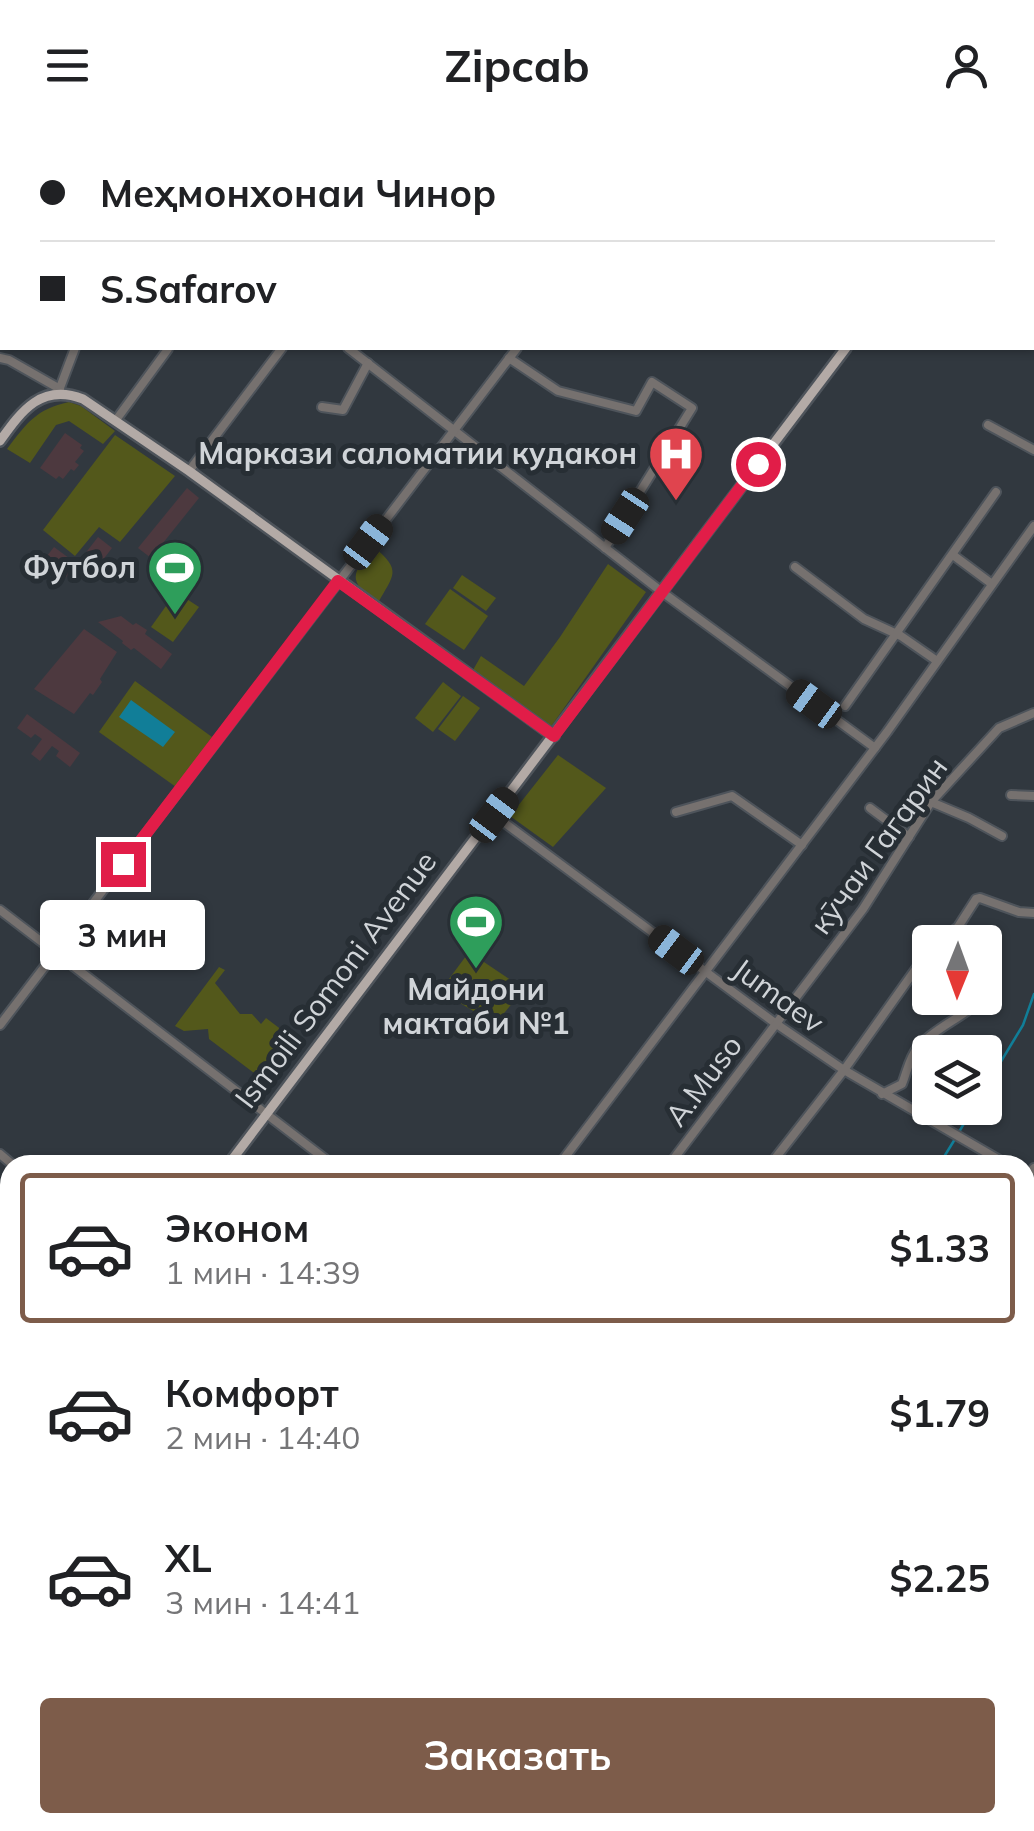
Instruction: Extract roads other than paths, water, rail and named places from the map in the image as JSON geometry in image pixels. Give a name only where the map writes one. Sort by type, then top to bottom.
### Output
[{"type":"main road","name":"Ismoili Somoni Avenue","points":[[236,1155],[844,350]]},
{"type":"main road","points":[[0,441],[37,400],[59,391],[83,398],[554,736]]},
{"type":"street","points":[[0,358],[59,391],[73,350]]},
{"type":"street","points":[[116,420],[167,350]]},
{"type":"street","points":[[189,471],[280,350]]},
{"type":"street","points":[[350,350],[662,592],[874,748]]},
{"type":"street","points":[[0,1025],[515,350]]},
{"type":"street","points":[[508,358],[558,391],[582,399],[636,412],[652,382],[692,408],[605,548]]},
{"type":"street","points":[[322,407],[342,410],[368,364]]},
{"type":"street","points":[[988,425],[1034,450]]},
{"type":"street","points":[[844,706],[996,492]]},
{"type":"street","points":[[567,1155],[802,845],[1034,526]]},
{"type":"street","points":[[953,555],[992,584]]},
{"type":"street","points":[[796,567],[864,619],[937,661]]},
{"type":"street","name":"кӯчаи Гагарин","points":[[776,1023],[864,909],[931,802],[999,728],[1034,713]]},
{"type":"street","points":[[1011,795],[1034,796]]},
{"type":"street","points":[[676,812],[732,796],[802,845]]},
{"type":"street","points":[[931,802],[1002,836]]},
{"type":"street","points":[[870,808],[909,837]]},
{"type":"street","name":"Jumaev","points":[[494,815],[844,1070],[990,1155]]},
{"type":"street","points":[[959,925],[980,898],[1018,912],[1034,913]]},
{"type":"street","points":[[0,910],[320,1155]]},
{"type":"street","points":[[778,1155],[912,974]]},
{"type":"street","points":[[882,1094],[902,1084],[908,1062],[918,1047],[960,1015]]},
{"type":"street","name":"A.Muso","points":[[676,1155],[776,1023]]},
{"type":"water","points":[[131,700],[175,732],[163,747],[119,717]]},
{"type":"waterway","points":[[1002,1060],[1023,1025],[1034,994]]},
{"type":"waterway","points":[[959,1132],[963,1125]]},
{"type":"waterway","points":[[945,1155],[955,1139]]},
{"type":"place","name":"Маркази саломатии кудакон","points":[[676,503]]},
{"type":"place","name":"Футбол","points":[[175,617]]},
{"type":"place","name":"Майдони мактаби №1","points":[[476,971]]}]
